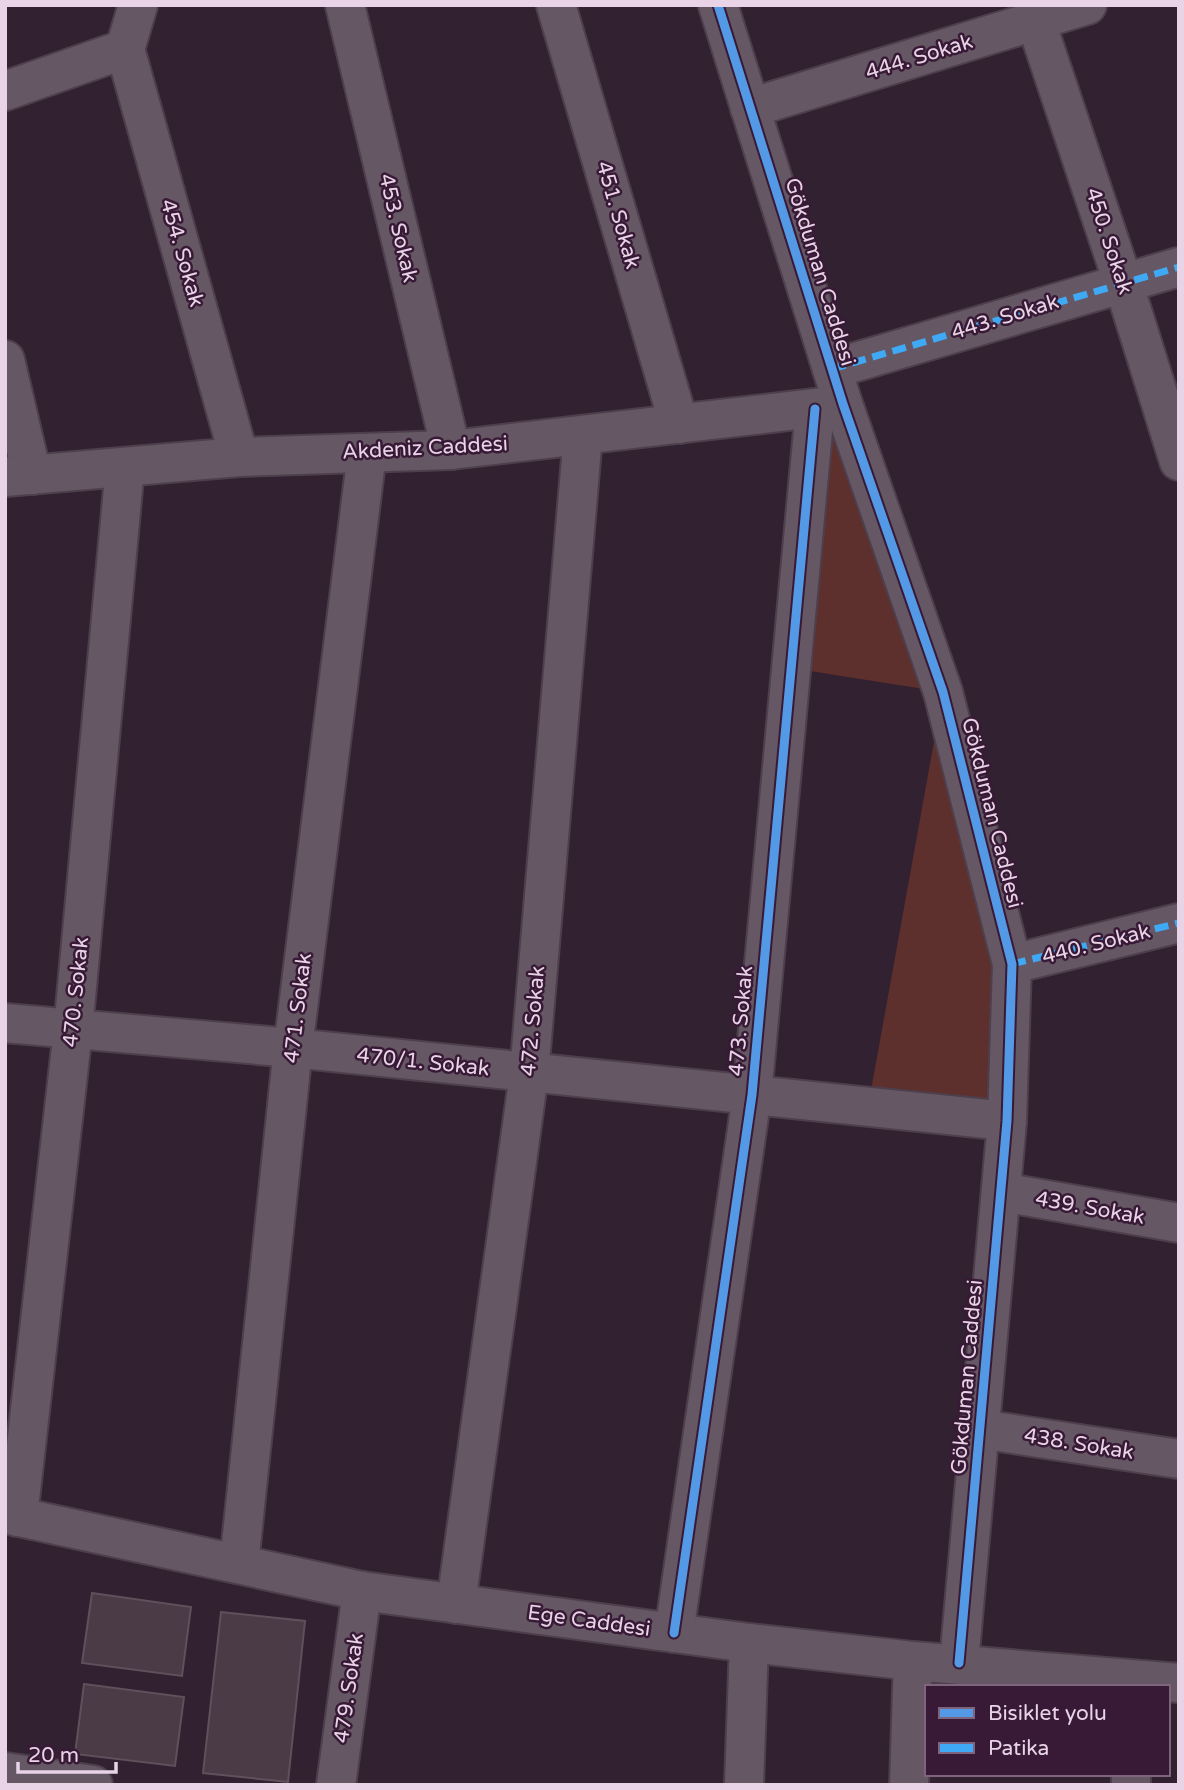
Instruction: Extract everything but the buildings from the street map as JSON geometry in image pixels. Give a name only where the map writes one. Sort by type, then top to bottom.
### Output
[{"type":"street","points":[[5,91],[125,49],[138,5]]},
{"type":"street","name":"453. Sokak","points":[[345,5],[451,450]]},
{"type":"street","name":"451. Sokak","points":[[556,5],[679,424]]},
{"type":"street","name":"Gökduman Caddesi","points":[[718,5],[832,369],[829,407],[943,692],[1012,964],[1002,1192],[959,1663]]},
{"type":"street","name":"444. Sokak","points":[[750,108],[1087,5]]},
{"type":"street","name":"450. Sokak","points":[[1036,22],[1124,282],[1179,461]]},
{"type":"street","name":"454. Sokak","points":[[125,49],[239,457]]},
{"type":"street","name":"443. Sokak","points":[[832,369],[1179,267]]},
{"type":"street","points":[[5,360],[19,476]]},
{"type":"street","name":"Akdeniz Caddesi","points":[[19,476],[239,457],[451,450],[829,407]]},
{"type":"street","name":"473. Sokak","points":[[674,1633],[752,1096],[829,407]]},
{"type":"street","name":"472. Sokak","points":[[457,1604],[529,1074],[583,435]]},
{"type":"street","name":"471. Sokak","points":[[239,1564],[293,1048],[367,453]]},
{"type":"street","name":"470. Sokak","points":[[12,1515],[73,1030],[125,467]]},
{"type":"street","name":"440. Sokak","points":[[1012,964],[1179,923]]},
{"type":"street","name":"470/1. Sokak","points":[[5,1023],[293,1048],[1007,1121]]},
{"type":"street","name":"439. Sokak","points":[[1002,1192],[1179,1223]]},
{"type":"street","name":"438. Sokak","points":[[980,1429],[1179,1459]]},
{"type":"street","name":"Ege Caddesi","points":[[12,1515],[362,1591],[750,1643],[1135,1683],[1179,1682]]},
{"type":"street","name":"479. Sokak","points":[[336,1785],[362,1591]]},
{"type":"street","points":[[744,1785],[750,1643]]},
{"type":"street","points":[[909,1785],[913,1661]]},
{"type":"street","points":[[5,1772],[88,1784]]},
{"type":"shaded area","points":[[843,404],[943,692],[791,668],[815,409]]},
{"type":"shaded area","points":[[943,692],[1021,962],[1007,1121],[868,1107]]},
{"type":"marked path","points":[[832,369],[1179,267]]},
{"type":"marked path","points":[[1012,964],[1179,923]]},
{"type":"cycle path","points":[[718,5],[843,404],[943,692],[1012,964],[1007,1121],[959,1663]]},
{"type":"cycle path","points":[[674,1633],[752,1095],[815,409]]}]
